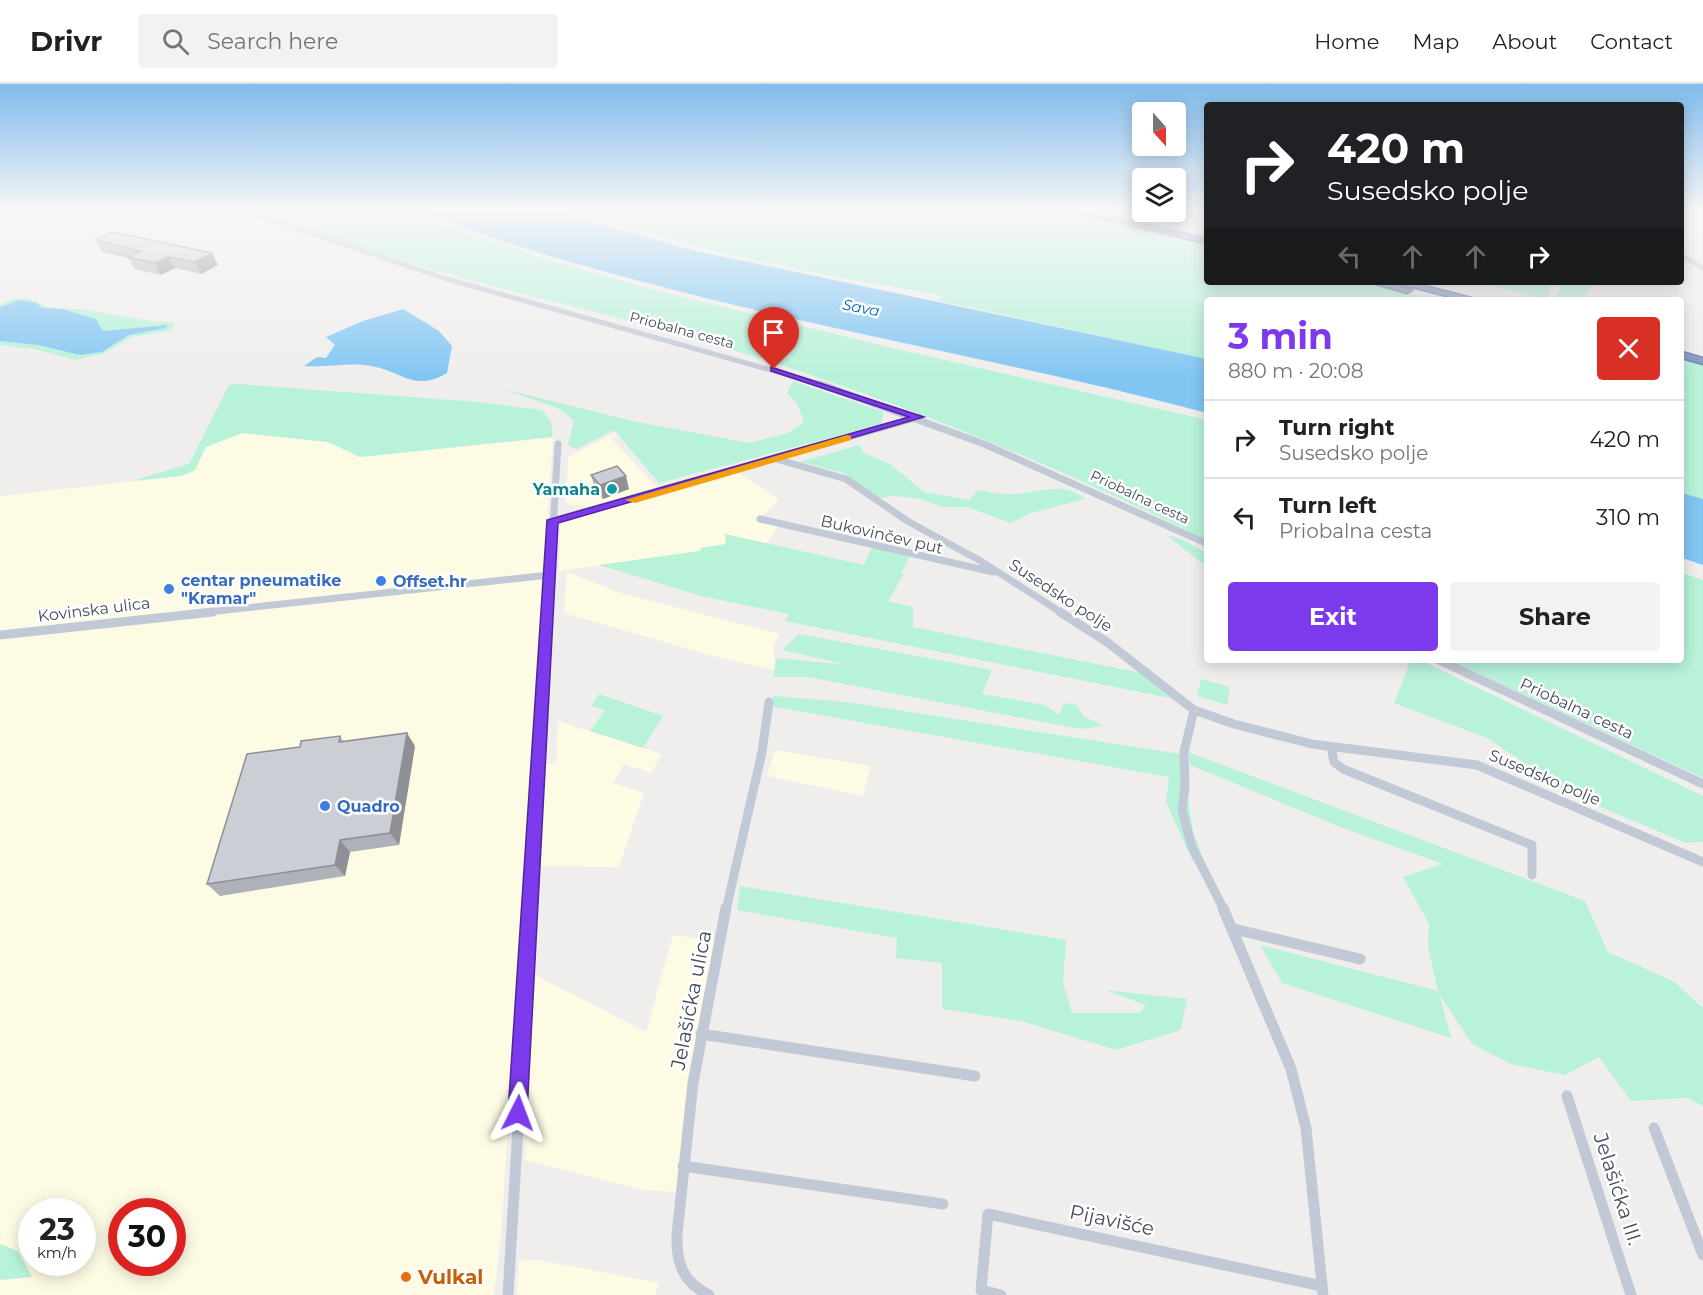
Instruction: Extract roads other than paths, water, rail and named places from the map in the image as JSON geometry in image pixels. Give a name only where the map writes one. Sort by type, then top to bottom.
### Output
[{"type":"highway","points":[[1387,285],[1437,297]]},
{"type":"highway","points":[[1411,285],[1461,297]]},
{"type":"highway","points":[[1684,349],[1703,354]]},
{"type":"highway","points":[[1684,356],[1703,361]]},
{"type":"street","name":"Priobalna cesta","points":[[407,266],[456,282],[754,363],[919,417],[1073,480],[1204,542]]},
{"type":"street","points":[[552,520],[919,417]]},
{"type":"street","points":[[508,1295],[558,444]]},
{"type":"street","name":"Susedsko polje","points":[[776,459],[846,479],[909,522],[999,573],[1126,656],[1194,710],[1275,735],[1331,747],[1477,765],[1703,862]]},
{"type":"street","name":"Bukovinčev put","points":[[760,519],[999,573]]},
{"type":"street","name":"Kovinska ulica","points":[[0,635],[549,575]]},
{"type":"street","name":"Priobalna cesta","points":[[1445,663],[1703,783]]},
{"type":"street","name":"Jelašićka ulica","points":[[709,1295],[696,1289],[679,1265],[678,1230],[683,1166],[701,1034],[752,789],[762,752],[769,702]]},
{"type":"street","name":"Pijavišće","points":[[1001,1295],[981,1290],[988,1214],[1322,1290],[1306,1128],[1291,1069],[1234,929],[1192,847],[1182,810],[1185,787],[1184,752],[1194,710]]},
{"type":"street","points":[[1331,747],[1334,762],[1343,769],[1532,845],[1532,875]]},
{"type":"street","points":[[1234,929],[1360,959]]},
{"type":"street","points":[[701,1034],[975,1076]]},
{"type":"street","name":"Jelašićka III.","points":[[1567,1096],[1631,1295]]},
{"type":"street","points":[[1654,1128],[1703,1255]]},
{"type":"street","points":[[683,1166],[943,1204]]},
{"type":"water","name":"Sava","points":[[583,266],[765,266],[1204,358],[1204,412],[1068,379],[720,302]]},
{"type":"water","points":[[20,300],[37,303],[42,308],[62,309],[96,319],[103,331],[167,325],[166,328],[129,335],[102,352],[80,355],[38,345],[0,341],[0,307]]},
{"type":"water","points":[[403,309],[439,331],[452,346],[447,373],[435,379],[416,381],[371,366],[304,366],[317,357],[326,358],[335,345],[326,337],[363,321]]},
{"type":"water","points":[[1684,494],[1703,499],[1703,565],[1684,559]]},
{"type":"place","name":"Yamaha","points":[[612,489]]},
{"type":"place","name":"Offset.hr","points":[[381,581]]},
{"type":"place","name":"centar pneumatike \"Kramar\"","points":[[169,589]]},
{"type":"place","name":"Quadro","points":[[325,806]]},
{"type":"place","name":"Vulkal","points":[[406,1277]]}]
